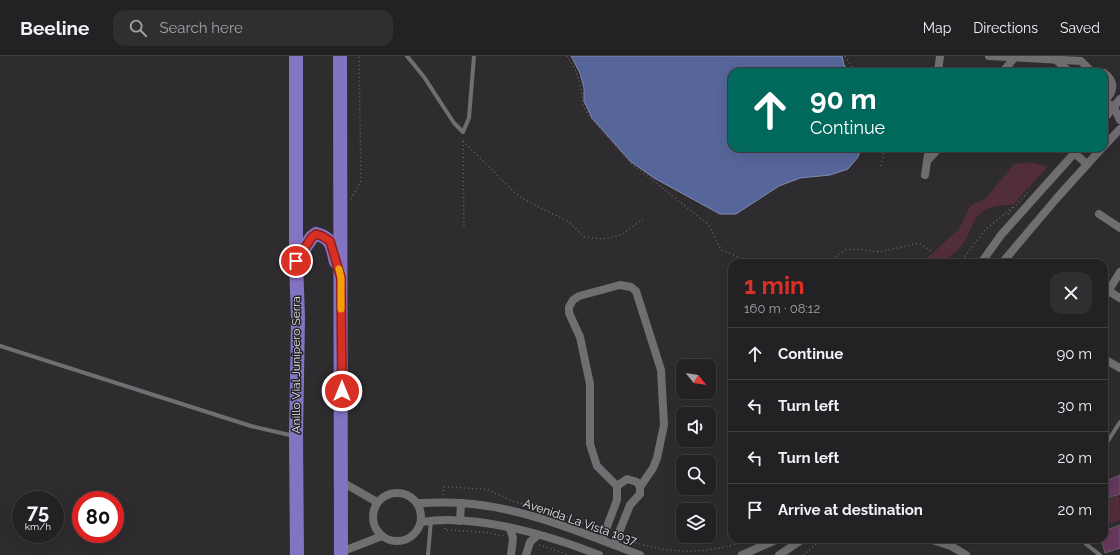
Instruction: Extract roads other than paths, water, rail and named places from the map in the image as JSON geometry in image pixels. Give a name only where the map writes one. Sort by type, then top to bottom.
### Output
[{"type":"highway","name":"Anillo Vial Junípero Serra","points":[[296,56],[296,261],[298,318],[296,436],[297,555]]},
{"type":"highway","points":[[340,56],[341,554]]},
{"type":"highway","points":[[296,261],[312,237],[316,234],[327,238],[330,241],[341,278]]},
{"type":"street","points":[[938,68],[940,56]]},
{"type":"street","points":[[989,56],[1056,60],[1081,59],[1089,68]]},
{"type":"street","points":[[1006,68],[1014,58]]},
{"type":"street","points":[[1056,60],[1065,68]]},
{"type":"street","points":[[1108,77],[1116,88],[1108,96]]},
{"type":"street","points":[[1108,114],[1120,99]]},
{"type":"street","points":[[1108,103],[1114,107],[1120,120]]},
{"type":"street","points":[[1108,142],[1119,130]]},
{"type":"street","points":[[925,175],[928,152]]},
{"type":"street","points":[[927,162],[936,152]]},
{"type":"street","points":[[984,259],[1006,229],[1074,152]]},
{"type":"street","points":[[1078,152],[1088,164]]},
{"type":"street","points":[[1005,259],[1099,152]]},
{"type":"street","points":[[1100,214],[1120,228]]},
{"type":"street","points":[[1108,289],[1120,272]]},
{"type":"street","points":[[602,540],[617,500],[617,486],[597,466],[590,444],[590,384],[580,337],[569,313],[569,306],[573,300],[580,296],[620,285],[631,287],[636,291],[661,370],[664,431],[653,468],[640,487]]},
{"type":"street","points":[[1108,293],[1120,298]]},
{"type":"street","points":[[1108,361],[1120,368]]},
{"type":"street","points":[[614,545],[630,505],[640,494],[640,487],[637,482],[627,479],[617,486]]},
{"type":"street","points":[[342,482],[377,502]]},
{"type":"street","points":[[393,492],[403,493],[411,496],[418,503],[421,512],[421,522],[417,531],[410,538],[396,541],[382,536],[376,529],[372,520],[373,511],[377,502],[384,496],[393,492]]},
{"type":"street","name":"Avenida La Vista 1037","points":[[418,503],[461,503],[494,508],[540,519],[602,540],[640,555]]},
{"type":"street","points":[[460,521],[461,503]]},
{"type":"street","name":"Avenida La Vista 1037","points":[[421,522],[431,520],[460,521],[510,528],[538,535],[599,555]]},
{"type":"street","points":[[510,528],[513,538],[511,555]]},
{"type":"street","points":[[526,555],[530,542],[538,535]]},
{"type":"street","points":[[341,554],[382,536]]},
{"type":"street","points":[[742,555],[769,543]]},
{"type":"street","points":[[780,555],[797,543]]},
{"type":"street","points":[[952,543],[966,555]]},
{"type":"lane","points":[[408,56],[424,77],[454,123],[464,132],[469,118],[474,56]]},
{"type":"lane","points":[[0,346],[251,426],[296,436]]},
{"type":"lane","points":[[1108,441],[1120,422]]},
{"type":"lane","points":[[428,555],[431,520]]},
{"type":"lane","points":[[1086,543],[1100,555]]},
{"type":"water","points":[[571,56],[842,56],[846,68],[728,68],[728,152],[860,152],[858,157],[848,169],[830,175],[800,178],[779,186],[736,214],[720,214],[654,178],[630,161],[592,118],[584,101],[584,88],[580,73]]}]
